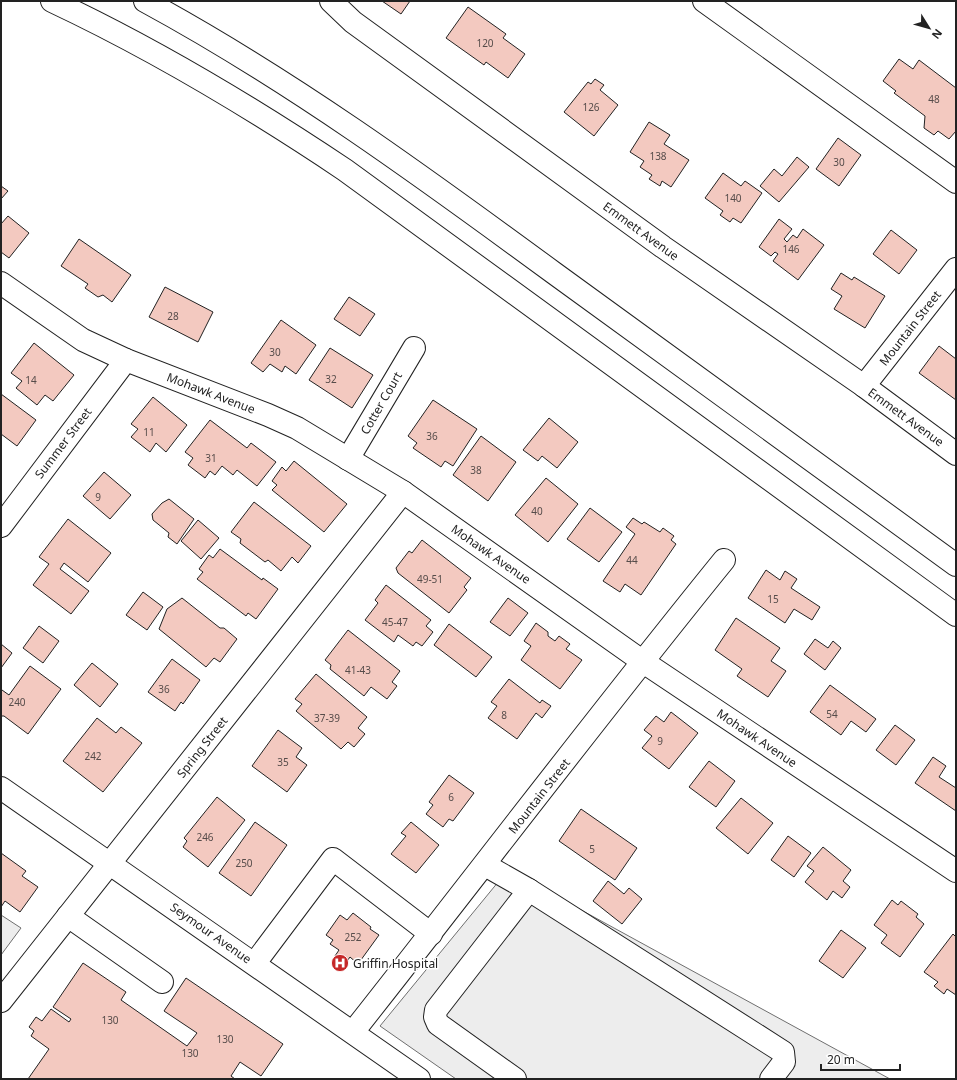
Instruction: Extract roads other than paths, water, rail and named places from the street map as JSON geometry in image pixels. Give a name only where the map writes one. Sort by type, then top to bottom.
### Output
[{"type":"main road","points":[[52,1],[103,26],[204,81],[277,124],[345,170],[956,615]]},
{"type":"main road","points":[[145,1],[188,24],[298,91],[496,230],[956,565]]},
{"type":"main road","name":"Emmett Avenue","points":[[331,1],[354,22],[663,247],[864,386],[956,454]]},
{"type":"main road","points":[[704,1],[956,182]]},
{"type":"main road","name":"Mountain Street","points":[[864,386],[956,269]]},
{"type":"main road","name":"Mohawk Avenue","points":[[1,283],[83,340],[126,360],[297,428],[403,492],[642,661],[956,871]]},
{"type":"main road","name":"Cotter Court","points":[[348,459],[414,348]]},
{"type":"main road","name":"Summer Street","points":[[1,526],[126,360]]},
{"type":"main road","name":"Spring Street","points":[[1,1001],[403,492]]},
{"type":"main road","name":"Mountain Street","points":[[353,1032],[485,865],[642,661],[724,560]]},
{"type":"main road","name":"Seymour Avenue","points":[[1,788],[255,963],[419,1079]]},
{"type":"main road","points":[[255,963],[333,859],[431,934]]},
{"type":"main road","points":[[485,865],[529,890],[783,1052],[784,1062],[771,1079]]},
{"type":"main road","points":[[515,1079],[438,1024],[435,1017],[436,1010],[529,890]]},
{"type":"main road","points":[[68,916],[162,982]]},
{"type":"place","name":"Griffin Hospital","points":[[340,963]]}]
